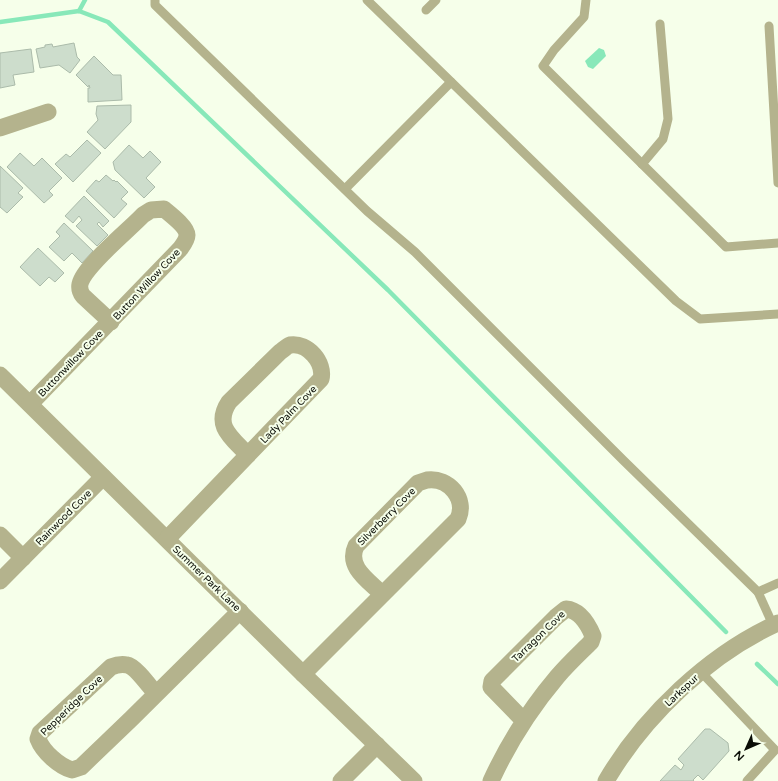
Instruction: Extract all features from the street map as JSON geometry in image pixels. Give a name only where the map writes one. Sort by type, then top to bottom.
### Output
[{"type":"street","points":[[0,128],[48,112]]},
{"type":"street","name":"Button Willow Cove","points":[[164,209],[185,228],[187,234],[186,241],[111,322],[83,296],[80,291],[80,284],[87,269],[143,215],[150,210],[164,209]]},
{"type":"street","name":"Buttonwillow Cove","points":[[30,404],[111,322]]},
{"type":"street","name":"Lady Palm Cove","points":[[167,539],[248,455],[321,379],[323,373],[322,365],[318,359],[305,348],[289,345],[280,352],[224,409],[222,416],[223,424],[227,433],[248,455]]},
{"type":"street","name":"Summer Park Lane","points":[[0,375],[303,674],[414,781]]},
{"type":"street","name":"Rainwood Cove","points":[[0,581],[103,476]]},
{"type":"street","name":"Silverberry Cove","points":[[303,674],[458,519],[461,512],[461,504],[458,497],[446,484],[428,480],[418,483],[356,546],[352,553],[354,563],[358,571],[382,594]]},
{"type":"street","points":[[0,535],[23,558]]},
{"type":"street","name":"Tarragon Cove","points":[[491,781],[503,755],[531,710],[557,676],[591,642],[593,636],[588,625],[571,609],[566,609],[556,617],[492,681],[491,687],[524,721]]},
{"type":"street","name":"Pepperidge Cove","points":[[156,694],[136,671],[128,665],[111,667],[40,733],[38,739],[41,746],[64,767],[72,770],[81,766],[131,719],[240,611]]},
{"type":"street","name":"Larkspur","points":[[606,781],[614,767],[640,732],[669,700],[701,672],[734,648],[775,624]]},
{"type":"street","points":[[341,781],[377,745]]},
{"type":"lane","points":[[155,0],[155,5],[367,211],[415,252],[623,460],[758,592],[775,624]]},
{"type":"lane","points":[[367,0],[676,301],[700,319],[778,314]]},
{"type":"lane","points":[[426,10],[436,0]]},
{"type":"lane","points":[[586,0],[584,17],[554,50],[544,66],[726,247],[778,243]]},
{"type":"lane","points":[[642,164],[663,139],[668,119],[660,24]]},
{"type":"lane","points":[[769,26],[774,62],[778,183]]},
{"type":"lane","points":[[345,189],[451,82]]},
{"type":"lane","points":[[758,592],[778,583]]},
{"type":"lane","points":[[701,672],[776,751],[747,781]]},
{"type":"shaded area","points":[[599,48],[604,50],[606,56],[593,69],[588,67],[585,61]]},
{"type":"building","points":[[74,43],[77,57],[80,60],[70,73],[59,65],[40,68],[36,49],[45,47],[45,45],[52,44],[53,47]]},
{"type":"building","points":[[31,49],[34,72],[13,75],[15,85],[0,88],[0,53]]},
{"type":"building","points":[[94,56],[113,75],[121,75],[122,100],[88,102],[89,85],[88,87],[76,75]]},
{"type":"building","points":[[131,105],[131,122],[105,149],[87,132],[98,120],[96,114],[97,106]]},
{"type":"building","points":[[87,140],[101,153],[73,182],[55,164],[66,154],[70,157]]},
{"type":"building","points":[[129,145],[143,158],[150,151],[161,162],[146,178],[155,187],[144,198],[115,170],[113,162]]},
{"type":"building","points":[[20,153],[34,166],[42,158],[62,178],[49,191],[53,195],[44,203],[7,167]]},
{"type":"building","points":[[0,166],[23,188],[18,193],[23,197],[7,213],[0,207]]},
{"type":"building","points":[[106,175],[113,181],[117,181],[128,192],[121,199],[127,204],[114,218],[86,191],[96,180],[99,182]]},
{"type":"building","points":[[84,196],[109,221],[103,227],[99,222],[97,224],[108,235],[97,246],[76,226],[82,220],[79,216],[73,223],[65,216]]},
{"type":"building","points":[[64,223],[93,251],[82,263],[72,253],[64,261],[49,247],[60,236],[56,232]]},
{"type":"building","points":[[38,248],[64,273],[55,282],[49,277],[40,286],[20,267]]},
{"type":"building","points":[[705,729],[710,729],[728,743],[729,751],[703,780],[698,775],[693,780],[694,781],[660,781],[675,765],[681,770],[684,765],[678,759]]},
{"type":"waterway","points":[[79,11],[85,0]]},
{"type":"waterway","points":[[0,22],[79,11],[108,22],[388,290],[726,632]]},
{"type":"waterway","points":[[757,664],[778,684]]}]
